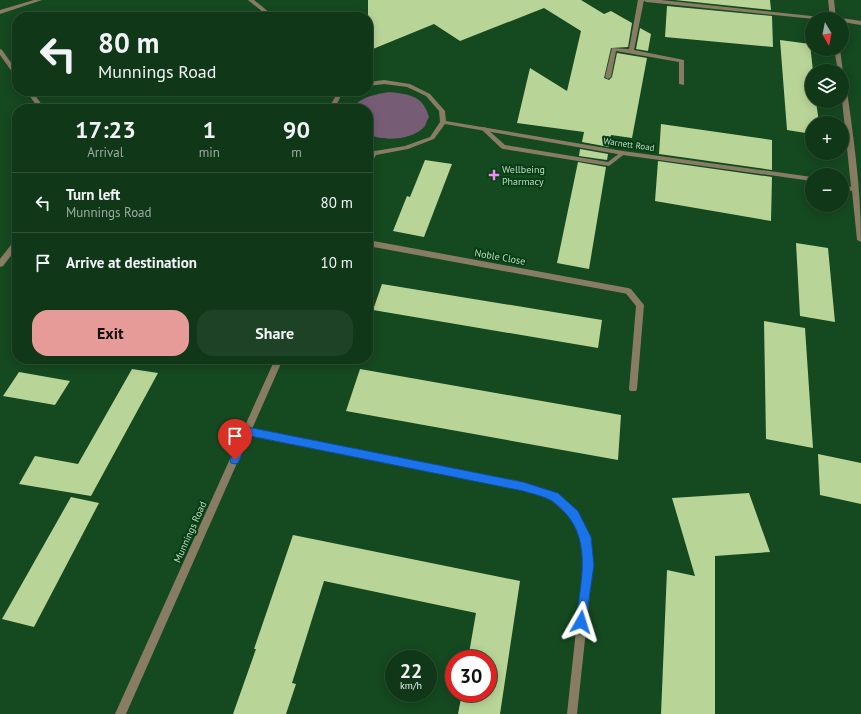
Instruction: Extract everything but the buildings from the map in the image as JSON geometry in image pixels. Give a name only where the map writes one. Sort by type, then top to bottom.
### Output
[{"type":"street","points":[[0,12],[38,0]]},
{"type":"street","points":[[251,0],[266,12]]},
{"type":"street","points":[[631,51],[641,0]]},
{"type":"street","points":[[646,0],[805,17]]},
{"type":"street","points":[[831,0],[832,12]]},
{"type":"street","points":[[849,21],[861,23]]},
{"type":"street","points":[[608,77],[614,49],[682,61],[682,84]]},
{"type":"street","points":[[0,51],[12,68]]},
{"type":"street","points":[[373,83],[384,82],[408,85],[428,96],[442,111],[443,122],[432,138],[406,148],[373,151]]},
{"type":"street","points":[[846,108],[861,240]]},
{"type":"street","name":"Warnett Road","points":[[443,122],[623,153],[805,178]]},
{"type":"street","points":[[484,129],[503,147],[609,164],[623,153]]},
{"type":"street","points":[[849,189],[855,190]]},
{"type":"street","name":"Noble Close","points":[[373,244],[628,291],[640,304],[633,389]]},
{"type":"street","points":[[0,264],[12,249]]},
{"type":"street","name":"Munnings Road","points":[[120,714],[248,432],[277,364]]},
{"type":"street","points":[[248,432],[523,486],[554,497],[559,501],[574,515],[586,537],[588,565],[572,714]]},
{"type":"shaded area","points":[[389,92],[414,97],[423,104],[429,117],[425,126],[420,131],[406,137],[390,139],[373,136],[373,104],[357,104],[373,95]]},
{"type":"place","name":"Wellbeing Pharmacy","points":[[494,175]]},
{"type":"route","points":[[235,460],[248,432],[523,486],[554,497],[574,515],[586,537],[588,565],[581,622]]}]
